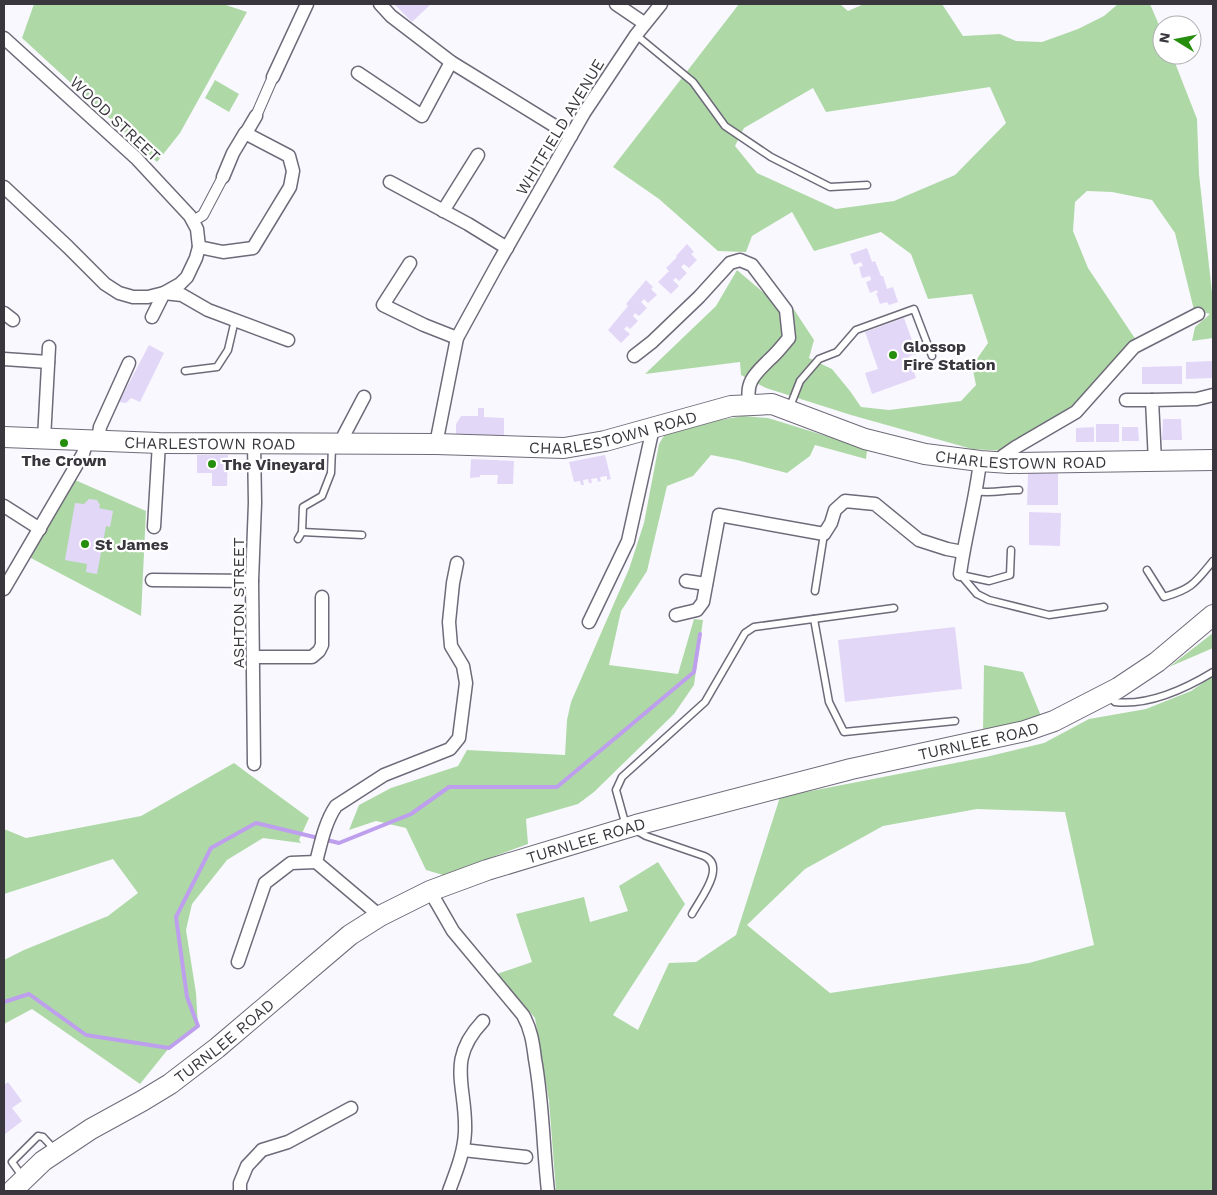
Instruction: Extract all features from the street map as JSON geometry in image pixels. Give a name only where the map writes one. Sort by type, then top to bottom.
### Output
[{"type":"main road","name":"CHARLESTOWN ROAD","points":[[4,437],[159,443],[436,444],[564,448],[605,441],[731,406],[772,404],[865,438],[925,454],[980,461],[1000,463],[1213,460]]},
{"type":"main road","name":"TURNLEE ROAD","points":[[18,1186],[43,1161],[91,1129],[170,1084],[217,1048],[350,935],[380,916],[430,891],[487,870],[631,826],[851,769],[1025,731],[1054,721],[1107,695],[1157,662],[1213,615]]},
{"type":"street","points":[[4,187],[105,284],[119,293],[133,297],[148,297],[164,293],[180,284],[187,277],[200,247],[195,225],[203,215],[243,134],[246,133],[256,116],[307,4]]},
{"type":"street","points":[[380,4],[391,16],[451,62],[571,136]]},
{"type":"street","points":[[616,4],[644,23]]},
{"type":"street","name":"WHITFIELD AVENUE","points":[[436,444],[457,338],[584,113],[636,34],[661,4]]},
{"type":"street","name":"WOOD STREET","points":[[4,38],[136,158],[190,216],[195,225]]},
{"type":"street","points":[[358,73],[422,116],[451,62]]},
{"type":"street","points":[[200,247],[223,252],[253,248],[290,187],[293,171],[289,156],[246,133]]},
{"type":"street","points":[[443,211],[478,155]]},
{"type":"street","points":[[390,182],[468,224],[507,248]]},
{"type":"street","points":[[634,356],[652,342],[699,298],[730,263],[740,260],[752,265],[786,310],[789,338],[753,374],[748,388],[750,404]]},
{"type":"street","points":[[410,263],[384,305],[424,325],[457,338]]},
{"type":"street","points":[[152,316],[164,293]]},
{"type":"street","points":[[164,293],[182,295],[208,310],[288,340]]},
{"type":"street","points":[[1000,463],[1003,456],[1016,447],[1076,412],[1134,347],[1198,314]]},
{"type":"street","points":[[44,439],[49,347]]},
{"type":"street","points":[[4,359],[48,362]]},
{"type":"street","points":[[4,589],[100,427],[129,363]]},
{"type":"street","points":[[1126,400],[1197,399],[1213,395]]},
{"type":"street","points":[[338,444],[364,397]]},
{"type":"street","points":[[1152,400],[1155,462]]},
{"type":"street","points":[[589,622],[628,540],[653,428]]},
{"type":"street","points":[[154,527],[159,443]]},
{"type":"street","name":"ASHTON STREET","points":[[254,443],[255,503],[252,580],[254,764]]},
{"type":"street","points":[[960,574],[980,461]]},
{"type":"street","points":[[676,615],[697,610],[703,602],[719,515],[824,534],[831,523],[835,510],[845,501],[858,501],[874,504],[919,540],[946,549],[963,552]]},
{"type":"street","points":[[4,506],[40,529]]},
{"type":"street","points":[[316,862],[327,824],[336,806],[384,775],[450,749],[459,738],[466,683],[463,666],[451,646],[449,622],[452,583],[457,563]]},
{"type":"street","points":[[152,580],[252,580]]},
{"type":"street","points":[[686,581],[706,584]]},
{"type":"street","points":[[254,657],[312,657],[320,651],[322,645],[322,597]]},
{"type":"street","points":[[238,962],[265,883],[291,863],[316,862],[380,916]]},
{"type":"street","points":[[430,891],[453,931],[523,1015],[530,1028],[544,1125],[548,1191]]},
{"type":"street","points":[[449,1191],[463,1150],[465,1130],[460,1079],[462,1052],[470,1034],[483,1021]]},
{"type":"street","points":[[240,1191],[240,1183],[247,1166],[262,1150],[288,1142],[351,1108]]},
{"type":"street","points":[[463,1150],[526,1157]]},
{"type":"lane","points":[[636,34],[693,82],[724,126],[771,157],[830,187],[867,185]]},
{"type":"lane","points":[[788,410],[800,381],[819,359],[837,352],[856,330],[914,309],[932,356]]},
{"type":"lane","points":[[185,371],[217,367],[228,350],[235,320]]},
{"type":"lane","points":[[298,540],[302,532],[303,507],[322,496],[331,472],[338,444]]},
{"type":"lane","points":[[975,491],[988,493],[998,490],[1019,490]]},
{"type":"lane","points":[[302,532],[362,536]]},
{"type":"lane","points":[[815,591],[824,534]]},
{"type":"lane","points":[[960,574],[989,581],[1010,575],[1011,550]]},
{"type":"lane","points":[[1146,570],[1164,597],[1193,585],[1213,561]]},
{"type":"lane","points":[[960,574],[977,594],[989,600],[1049,615],[1104,607]]},
{"type":"lane","points":[[692,914],[713,875],[713,863],[704,856],[646,836],[631,826],[616,790],[622,777],[705,702],[745,633],[754,627],[894,608]]},
{"type":"lane","points":[[814,619],[828,702],[844,732],[955,721]]},
{"type":"lane","points":[[1107,695],[1115,702],[1139,701],[1190,686],[1213,672]]},
{"type":"green space","points":[[34,4],[223,4],[247,12],[180,133],[157,162],[22,38]]},
{"type":"green space","points":[[739,4],[840,4],[848,11],[864,4],[942,4],[963,36],[1000,34],[1016,41],[1042,42],[1078,29],[1104,16],[1118,4],[1150,4],[1155,15],[1152,15],[1152,65],[1176,65],[1197,119],[1199,174],[1213,302],[1213,338],[1192,341],[1195,327],[1210,314],[1194,310],[1175,233],[1152,200],[1112,192],[1087,191],[1075,202],[1073,231],[1088,268],[1136,340],[1069,412],[1004,451],[972,449],[851,415],[766,388],[741,375],[740,362],[645,374],[716,306],[737,270],[770,298],[793,308],[814,340],[809,358],[832,369],[861,407],[889,410],[961,401],[976,385],[972,366],[988,343],[972,294],[928,299],[911,254],[881,232],[814,251],[792,212],[752,236],[746,252],[718,251],[659,199],[613,167]],"holes":[[[990,87],[1006,123],[955,175],[894,201],[836,209],[757,173],[735,146],[744,128],[813,88],[826,112]]]},
{"type":"green space","points":[[215,80],[239,94],[229,112],[205,98]]},
{"type":"green space","points":[[743,416],[768,418],[849,443],[867,451],[866,459],[815,445],[810,456],[787,473],[711,455],[693,476],[667,486],[647,571],[621,611],[609,665],[678,674],[694,619],[703,620],[694,685],[674,714],[594,792],[578,804],[526,819],[528,844],[443,875],[426,870],[406,828],[376,821],[349,830],[359,805],[391,788],[458,766],[467,750],[565,755],[567,720],[571,702],[629,569],[644,523],[659,444],[665,434],[709,422]]},
{"type":"green space","points":[[75,480],[146,511],[141,616],[29,557]]},
{"type":"green space","points":[[1213,633],[1213,648],[1169,667]]},
{"type":"green space","points":[[984,665],[1023,672],[1041,716],[983,731]]},
{"type":"green space","points":[[1213,676],[1213,1191],[556,1191],[549,1101],[535,1018],[497,974],[532,962],[516,914],[584,897],[590,922],[628,911],[619,886],[658,862],[685,904],[613,1015],[638,1030],[669,963],[696,962],[736,935],[780,797],[986,757],[1044,743],[1089,719],[1146,709],[1191,691]],"holes":[[[977,809],[1065,812],[1094,945],[1029,963],[830,993],[747,925],[805,869],[883,826]]]},
{"type":"green space","points":[[234,763],[309,818],[299,840],[301,843],[263,838],[227,860],[192,904],[186,930],[196,993],[198,1026],[169,1048],[140,1084],[32,1009],[4,1024],[4,960],[108,916],[138,893],[113,859],[4,894],[4,829],[26,838],[141,816]]},
{"type":"building","points":[[394,4],[431,4],[412,22]]},
{"type":"building","points":[[687,244],[694,252],[691,254],[697,260],[689,268],[684,264],[681,267],[687,273],[679,281],[676,278],[673,280],[679,286],[671,294],[658,282],[669,271],[666,268]]},
{"type":"building","points":[[867,248],[872,262],[875,261],[881,276],[883,276],[887,289],[893,287],[898,302],[889,305],[887,302],[880,304],[876,293],[878,293],[877,290],[870,293],[866,282],[871,280],[870,276],[862,278],[859,267],[863,266],[861,262],[854,265],[850,254]]},
{"type":"building","points":[[646,280],[653,287],[651,289],[657,295],[648,303],[644,299],[641,302],[647,308],[639,316],[635,313],[633,316],[638,321],[630,329],[627,326],[624,329],[630,334],[621,343],[608,330]]},
{"type":"building","name":"Glossop Fire Station","points":[[904,318],[917,354],[909,356],[916,378],[872,394],[865,373],[878,369],[865,332]]},
{"type":"building","points":[[149,345],[164,353],[140,402],[131,398],[126,403],[119,402]]},
{"type":"building","points":[[1213,361],[1213,378],[1186,379],[1186,362]]},
{"type":"building","points":[[1182,366],[1182,384],[1142,384],[1142,367]]},
{"type":"building","points":[[478,408],[484,408],[484,417],[504,418],[504,436],[456,435],[456,424],[461,416],[478,416]]},
{"type":"building","points":[[1163,419],[1181,419],[1182,440],[1162,440]]},
{"type":"building","points":[[1096,424],[1119,424],[1119,442],[1096,442]]},
{"type":"building","points":[[1094,427],[1094,442],[1076,442],[1076,428]]},
{"type":"building","points":[[1122,427],[1138,427],[1139,441],[1122,441]]},
{"type":"building","name":"The Vineyard","points":[[197,455],[228,455],[227,486],[212,486],[212,473],[197,473]]},
{"type":"building","points":[[605,455],[611,479],[607,480],[607,476],[600,477],[601,481],[598,482],[597,478],[591,479],[592,483],[589,483],[588,479],[583,480],[584,485],[581,485],[580,481],[574,482],[569,462]]},
{"type":"building","points":[[471,459],[514,461],[513,484],[497,484],[498,475],[480,475],[480,477],[470,478]]},
{"type":"building","points":[[1028,473],[1058,473],[1058,505],[1027,505]]},
{"type":"building","name":"St James","points":[[89,499],[97,500],[100,505],[99,508],[113,511],[110,527],[106,526],[97,574],[86,572],[87,564],[65,560],[75,503],[84,504]]},
{"type":"building","points":[[1029,512],[1061,513],[1060,546],[1029,545]]},
{"type":"building","points":[[955,627],[962,689],[845,702],[838,640]]},
{"type":"building","points":[[8,1082],[22,1101],[12,1108],[22,1121],[4,1135],[4,1085]]},
{"type":"waterway","points":[[4,1002],[29,994],[86,1035],[169,1048],[198,1026],[187,997],[176,917],[211,848],[256,823],[339,843],[411,814],[449,787],[557,787],[694,672],[700,634]]},
{"type":"place","name":"Glossop Fire Station","points":[[893,355]]},
{"type":"place","name":"The Crown","points":[[64,443]]},
{"type":"place","name":"The Vineyard","points":[[212,464]]},
{"type":"place","name":"St James","points":[[85,544]]}]
